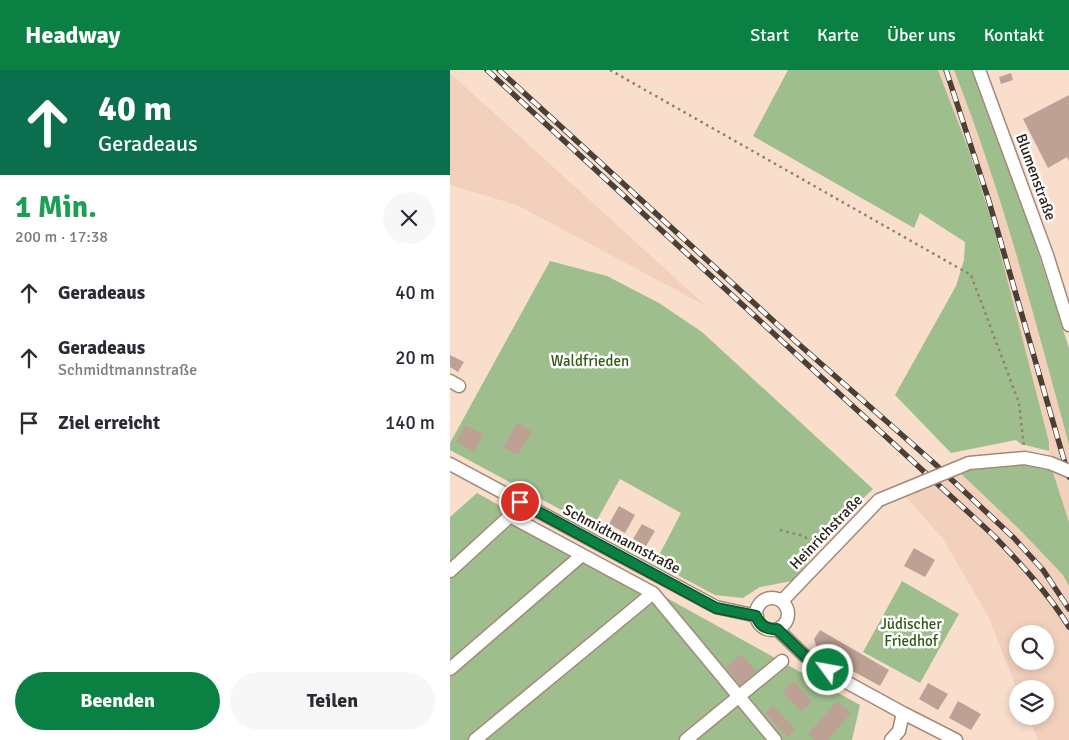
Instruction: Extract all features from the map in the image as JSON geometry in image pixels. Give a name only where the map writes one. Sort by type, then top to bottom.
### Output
[{"type":"street","name":"Blumenstraße","points":[[980,70],[1047,255],[1069,325]]},
{"type":"street","name":"Heinrichstraße","points":[[782,602],[879,500],[969,463],[1025,458],[1050,463],[1069,471]]},
{"type":"street","name":"Schmidtmannstraße","points":[[450,464],[685,585],[716,608],[756,616]]},
{"type":"street","points":[[450,571],[510,516],[653,593],[775,740]]},
{"type":"street","points":[[450,669],[582,555]]},
{"type":"street","points":[[475,740],[653,593]]},
{"type":"street","points":[[767,599],[777,599],[782,602],[788,611],[787,620],[777,629],[768,629],[763,626],[756,616],[760,604],[767,599]]},
{"type":"street","points":[[777,629],[805,656],[839,678],[956,740]]},
{"type":"street","points":[[686,740],[782,661]]},
{"type":"street","points":[[891,740],[899,731],[903,713]]},
{"type":"path","points":[[610,70],[971,275],[1019,403],[1025,458]]},
{"type":"path","points":[[780,530],[804,536],[825,556]]},
{"type":"shaded area","points":[[938,70],[954,70],[975,123],[1022,272],[1069,445],[1069,522],[1050,463],[1049,442],[994,228],[968,148]]},
{"type":"shaded area","points":[[450,73],[706,306],[517,205],[450,185]]},
{"type":"shaded area","points":[[955,468],[1019,529],[1063,575],[1069,586],[1069,740],[1038,740],[1032,725],[1054,725],[1054,680],[1013,680],[1009,670],[1054,670],[1054,625],[1009,625],[1009,669],[989,618],[943,539],[900,490]]},
{"type":"green space","points":[[788,70],[938,70],[968,148],[994,228],[1049,442],[1049,451],[1021,444],[1016,440],[951,453],[895,395],[956,286],[964,260],[965,242],[920,213],[914,228],[753,136]]},
{"type":"green space","points":[[954,70],[979,70],[1069,348],[1069,445],[1003,209]]},
{"type":"green space","name":"Waldfrieden","points":[[550,261],[607,276],[659,303],[702,332],[873,489],[849,512],[792,581],[760,587],[743,598],[715,595],[655,563],[681,513],[620,479],[593,527],[450,450],[450,443]]},
{"type":"green space","points":[[969,463],[1050,463],[1069,522],[1069,586],[1063,575],[1019,529],[955,468]]},
{"type":"green space","points":[[477,493],[860,705],[852,740],[450,740],[450,517]]},
{"type":"green space","name":"Jüdischer Friedhof","points":[[902,581],[959,614],[920,683],[863,652]]},
{"type":"building","points":[[1011,73],[1013,80],[1001,84],[999,77]]},
{"type":"building","points":[[1069,95],[1069,161],[1067,157],[1048,168],[1023,119]]},
{"type":"building","points":[[450,355],[464,362],[458,372],[450,367]]},
{"type":"building","points":[[517,423],[532,431],[518,455],[503,447]]},
{"type":"building","points":[[465,425],[483,434],[474,452],[456,442]]},
{"type":"building","points":[[619,506],[635,515],[625,533],[609,524]]},
{"type":"building","points":[[642,524],[655,531],[646,546],[633,539]]},
{"type":"building","points":[[914,548],[935,560],[925,577],[904,566]]},
{"type":"building","points":[[820,630],[889,670],[880,686],[818,652],[814,639]]},
{"type":"building","points":[[741,654],[756,671],[741,685],[726,667]]},
{"type":"building","points":[[794,681],[812,702],[801,712],[782,691]]},
{"type":"building","points":[[928,683],[948,694],[938,710],[919,699]]},
{"type":"building","points":[[837,701],[851,713],[828,740],[814,740],[808,734]]},
{"type":"building","points":[[958,701],[981,714],[971,730],[949,718]]},
{"type":"building","points":[[773,705],[795,730],[787,737],[765,713]]},
{"type":"railway","points":[[487,70],[993,535],[1024,568],[1061,614],[1069,627]]},
{"type":"railway","points":[[499,70],[802,347],[935,464],[1014,538],[1043,570],[1069,609]]},
{"type":"railway","points":[[946,70],[988,198],[1069,477]]},
{"type":"route","points":[[520,502],[716,608],[756,616],[763,626],[772,630],[777,629],[805,656],[828,670]]}]
